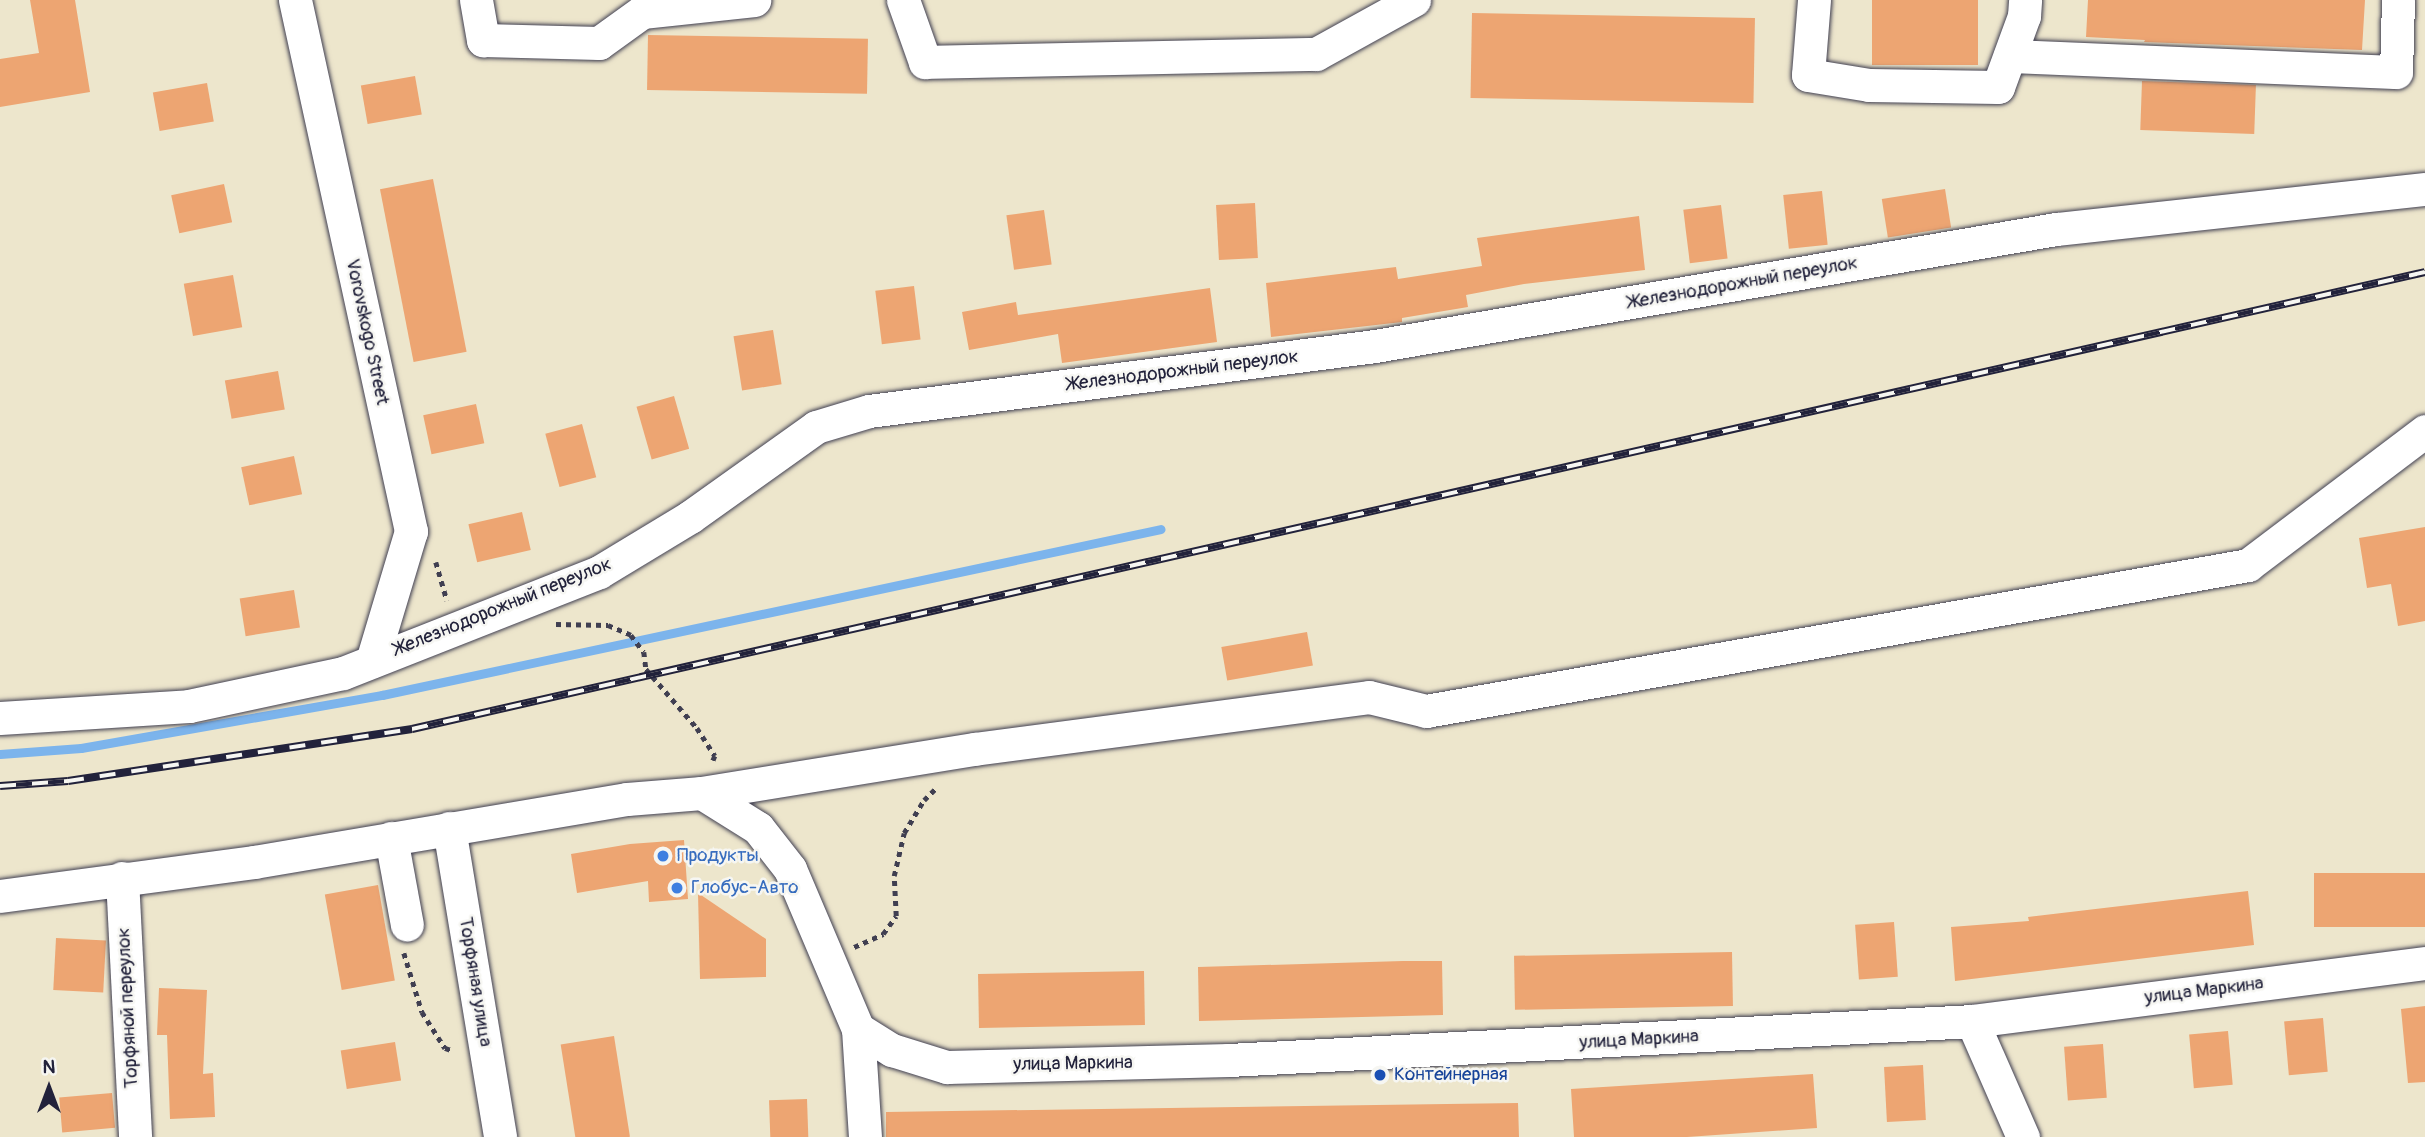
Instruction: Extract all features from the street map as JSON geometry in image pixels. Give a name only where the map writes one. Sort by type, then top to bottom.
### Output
[{"type":"street","name":"Vorovskogo Street","points":[[295,0],[411,531],[372,661]]},
{"type":"street","points":[[476,0],[482,40],[599,43],[642,12],[754,0]]},
{"type":"street","points":[[902,0],[925,62],[1316,54],[1414,0]]},
{"type":"street","points":[[1814,0],[1808,75],[1869,85],[1998,87],[2024,16],[2025,0]]},
{"type":"street","points":[[2010,55],[2396,72],[2398,0]]},
{"type":"street","name":"Железнодорожный переулок","points":[[0,718],[188,706],[343,673],[599,572],[690,517],[816,428],[869,411],[1375,346],[2056,229],[2425,189]]},
{"type":"street","points":[[0,896],[254,862],[627,799],[702,793],[974,749],[1369,696],[1426,711],[2248,565],[2425,431]]},
{"type":"street","points":[[702,793],[758,828],[790,869],[858,1030],[865,1137]]},
{"type":"street","name":"Торфяная улица","points":[[449,828],[500,1137]]},
{"type":"street","points":[[391,838],[407,925]]},
{"type":"street","name":"Торфяной переулок","points":[[122,878],[135,1137]]},
{"type":"street","name":"улица Маркина","points":[[858,1030],[892,1051],[947,1067],[1229,1060],[1972,1021],[2425,962]]},
{"type":"street","points":[[1972,1021],[2023,1137]]},
{"type":"path","points":[[504,609],[561,626],[608,625],[631,635],[644,652],[646,668],[697,729],[715,756],[702,793]]},
{"type":"path","points":[[828,960],[883,934],[896,916],[894,876],[904,833],[924,800],[941,783]]},
{"type":"path","points":[[407,925],[402,949],[422,1012],[445,1048],[487,1058]]},
{"type":"building","points":[[30,0],[75,0],[90,92],[0,107],[0,59],[39,53]]},
{"type":"building","points":[[1872,0],[1978,0],[1978,65],[1872,65]]},
{"type":"building","points":[[2088,0],[2365,0],[2362,50],[2144,42],[2145,40],[2086,37]]},
{"type":"building","points":[[1472,13],[1755,18],[1753,103],[1471,98]]},
{"type":"building","points":[[648,35],[868,39],[867,94],[647,90]]},
{"type":"building","points":[[415,76],[422,114],[368,124],[361,86]]},
{"type":"building","points":[[2142,81],[2256,85],[2254,134],[2140,130]]},
{"type":"building","points":[[207,83],[214,121],[160,131],[153,93]]},
{"type":"building","points":[[433,179],[467,352],[414,362],[380,189]]},
{"type":"building","points":[[224,184],[232,222],[179,233],[171,195]]},
{"type":"building","points":[[1945,189],[1951,228],[1888,238],[1882,199]]},
{"type":"building","points":[[1822,191],[1828,245],[1789,249],[1783,195]]},
{"type":"building","points":[[1255,203],[1258,258],[1219,260],[1216,205]]},
{"type":"building","points":[[1721,205],[1728,259],[1690,263],[1683,210]]},
{"type":"building","points":[[1044,210],[1052,264],[1014,270],[1006,215]]},
{"type":"building","points":[[1639,216],[1645,270],[1524,284],[1466,295],[1468,307],[1402,318],[1402,322],[1271,337],[1266,283],[1396,267],[1398,279],[1482,266],[1477,238]]},
{"type":"building","points":[[233,275],[242,327],[193,336],[184,284]]},
{"type":"building","points":[[914,286],[921,340],[882,344],[875,291]]},
{"type":"building","points":[[1210,288],[1217,342],[1062,363],[1058,334],[969,350],[962,312],[1016,302],[1018,315]]},
{"type":"building","points":[[773,330],[782,384],[742,391],[733,336]]},
{"type":"building","points":[[278,371],[285,409],[232,419],[225,380]]},
{"type":"building","points":[[674,396],[689,449],[652,460],[637,407]]},
{"type":"building","points":[[476,404],[484,443],[431,454],[423,415]]},
{"type":"building","points":[[582,424],[596,477],[560,487],[545,434]]},
{"type":"building","points":[[294,456],[302,494],[249,505],[241,467]]},
{"type":"building","points":[[522,512],[531,550],[477,562],[468,524]]},
{"type":"building","points":[[2425,527],[2425,621],[2398,626],[2391,584],[2367,588],[2359,538]]},
{"type":"building","points":[[294,590],[300,628],[246,636],[240,599]]},
{"type":"building","points":[[1307,632],[1313,665],[1227,681],[1221,647]]},
{"type":"building","points":[[684,840],[688,899],[649,902],[648,881],[577,893],[571,854],[630,844]]},
{"type":"building","points":[[2314,873],[2425,873],[2425,927],[2314,927]]},
{"type":"building","points":[[378,885],[395,981],[342,990],[325,894]]},
{"type":"building","points":[[2248,891],[2254,945],[1955,981],[1951,927],[2029,921],[2028,917]]},
{"type":"building","points":[[698,893],[766,939],[766,977],[700,979]]},
{"type":"building","points":[[1894,922],[1898,977],[1859,980],[1855,925]]},
{"type":"building","points":[[56,938],[106,941],[103,993],[53,990]]},
{"type":"building","points":[[1732,952],[1733,1006],[1515,1010],[1514,956]]},
{"type":"building","points":[[1442,961],[1443,1015],[1199,1021],[1198,967]]},
{"type":"building","points":[[1144,971],[1145,1025],[979,1028],[978,974]]},
{"type":"building","points":[[159,988],[207,990],[203,1074],[213,1073],[215,1117],[170,1119],[167,1035],[157,1035]]},
{"type":"building","points":[[2425,1006],[2425,1082],[2408,1083],[2401,1009]]},
{"type":"building","points":[[2323,1018],[2328,1072],[2289,1075],[2284,1021]]},
{"type":"building","points":[[2228,1031],[2233,1085],[2194,1088],[2189,1034]]},
{"type":"building","points":[[614,1036],[630,1137],[575,1137],[561,1044]]},
{"type":"building","points":[[395,1042],[401,1081],[347,1089],[341,1051]]},
{"type":"building","points":[[2103,1044],[2107,1098],[2068,1101],[2064,1047]]},
{"type":"building","points":[[1923,1065],[1926,1120],[1887,1122],[1884,1067]]},
{"type":"building","points":[[1813,1074],[1817,1128],[1687,1137],[1574,1137],[1571,1089]]},
{"type":"building","points":[[112,1093],[115,1128],[62,1132],[59,1098]]},
{"type":"building","points":[[807,1099],[808,1137],[770,1137],[769,1100]]},
{"type":"building","points":[[1518,1103],[1519,1137],[886,1137],[886,1112]]},
{"type":"waterway","points":[[0,754],[81,748],[382,695],[1161,529]]},
{"type":"railway","points":[[0,786],[68,781],[412,729],[2425,272]]},
{"type":"place","name":"Продукты","points":[[663,856]]},
{"type":"place","name":"Глобус-Авто","points":[[677,888]]},
{"type":"place","name":"Контейнерная","points":[[1380,1075]]}]
